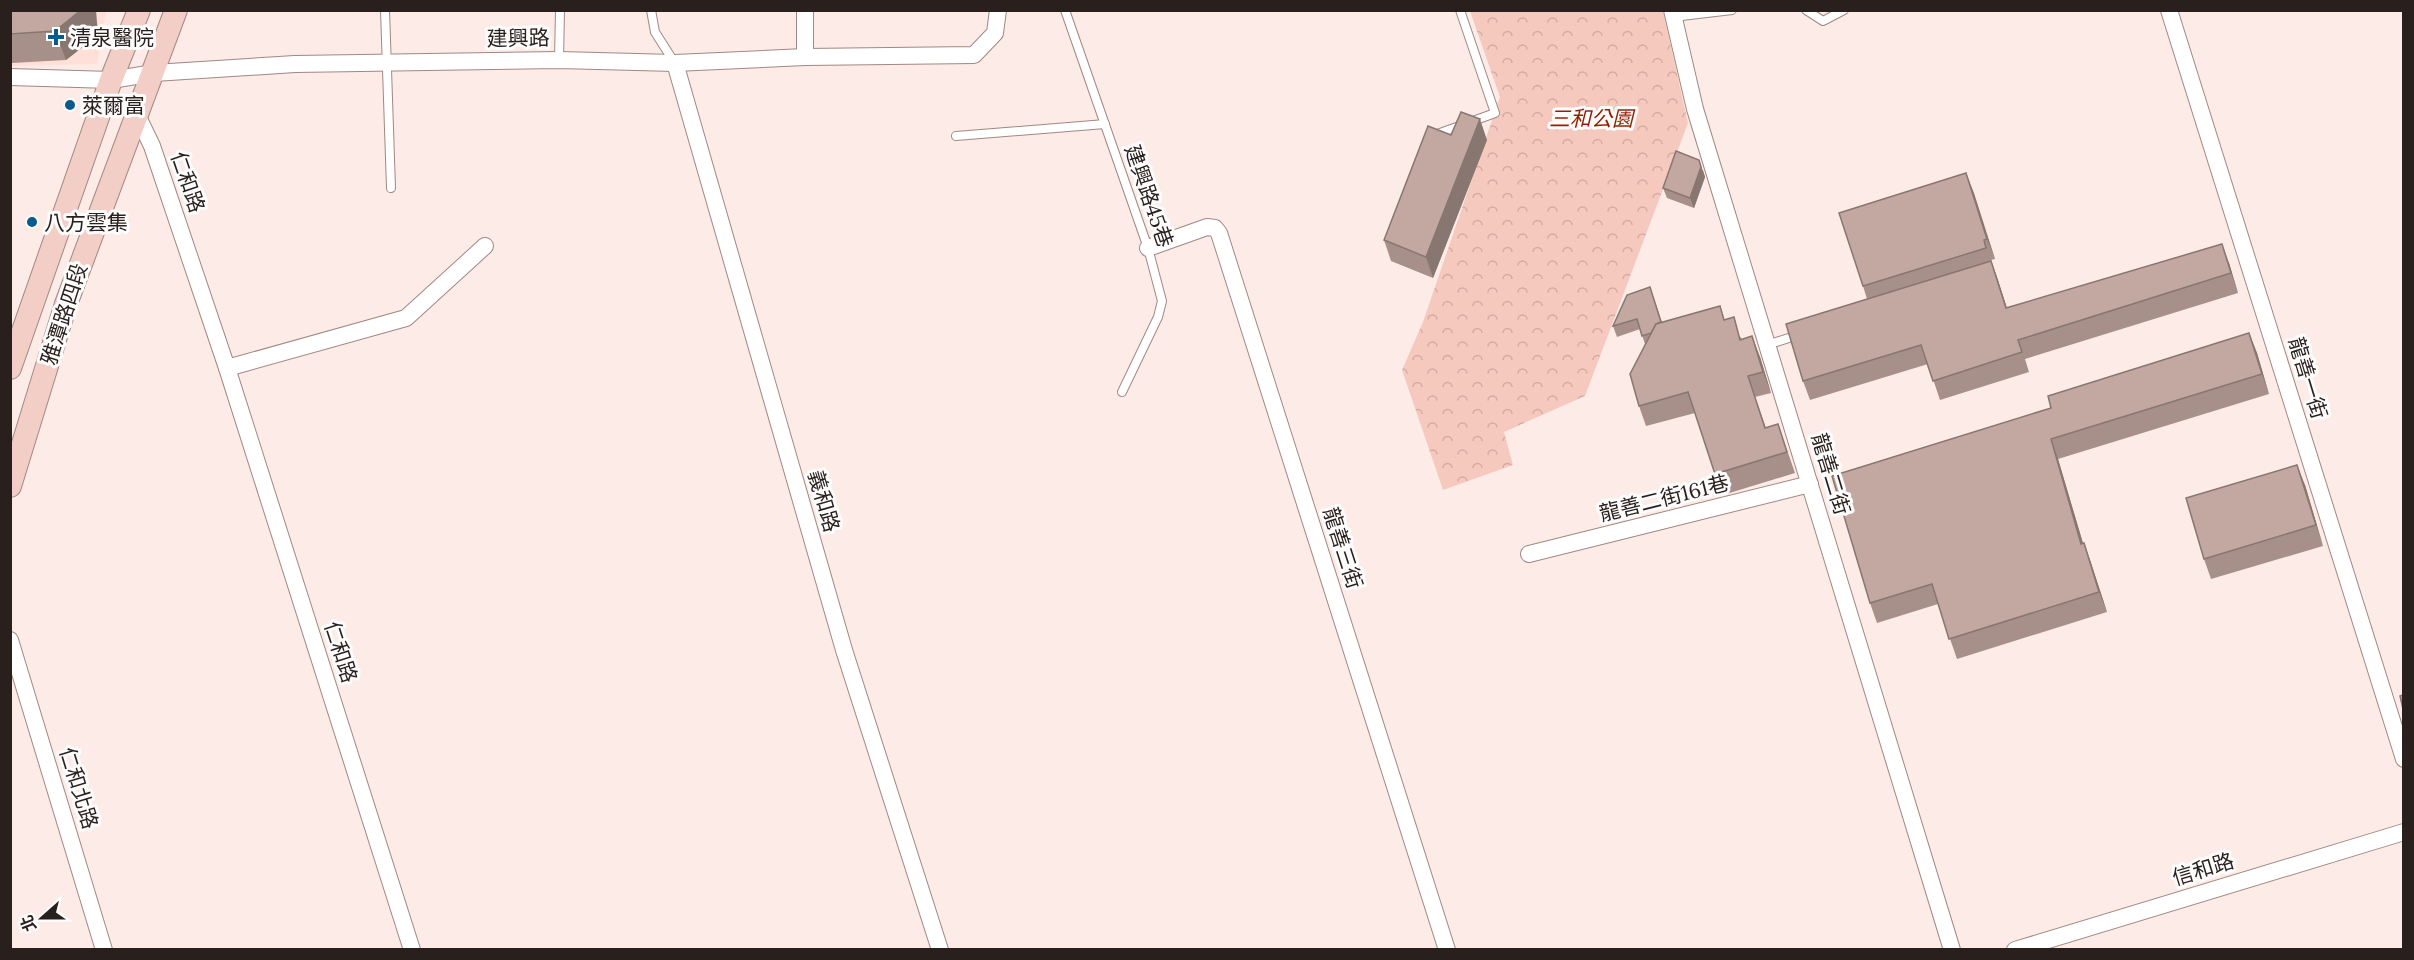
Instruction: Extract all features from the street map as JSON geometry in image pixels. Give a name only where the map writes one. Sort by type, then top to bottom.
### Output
[{"type":"street","name":"雅潭路四段","points":[[10,368],[111,80],[139,10]]},
{"type":"street","name":"雅潭路四段","points":[[10,486],[66,304],[176,10]]},
{"type":"street","points":[[805,10],[805,57]]},
{"type":"street","name":"建興路","points":[[10,77],[111,80],[154,73],[385,62],[559,60],[675,63],[805,57],[974,55],[995,33],[998,10]]},
{"type":"street","name":"龍善一街","points":[[2169,10],[2403,759]]},
{"type":"street","name":"龍善二街","points":[[1672,14],[1695,109],[1952,950]]},
{"type":"street","name":"義和路","points":[[675,63],[844,650],[940,950]]},
{"type":"street","name":"仁和路","points":[[137,115],[152,146],[227,368],[412,950]]},
{"type":"street","name":"龍善三街","points":[[1148,248],[1207,227],[1215,228],[1219,233],[1447,950]]},
{"type":"street","points":[[227,368],[406,318],[484,246]]},
{"type":"street","name":"龍善二街161巷","points":[[1529,554],[1810,484]]},
{"type":"street","name":"仁和北路","points":[[10,640],[104,950]]},
{"type":"street","name":"信和路","points":[[2015,950],[2403,832]]},
{"type":"lane","points":[[384,10],[391,188]]},
{"type":"lane","points":[[559,60],[560,10]]},
{"type":"lane","points":[[651,10],[655,32],[675,63]]},
{"type":"lane","name":"建興路45巷","points":[[1065,10],[1148,248],[1162,302],[1158,317],[1122,392]]},
{"type":"lane","points":[[1429,137],[1494,113],[1460,10]]},
{"type":"lane","points":[[1672,14],[1732,10]]},
{"type":"lane","points":[[1806,10],[1823,21],[1844,10]]},
{"type":"lane","points":[[956,136],[1105,124]]},
{"type":"lane","points":[[1767,345],[1811,331]]},
{"type":"shaded area","name":"清泉醫院","points":[[10,11],[106,11],[97,64],[11,66]]},
{"type":"green space","name":"三和公園","points":[[1470,11],[1663,11],[1688,123],[1585,396],[1504,432],[1513,465],[1443,490],[1402,370],[1423,322],[1500,97]]},
{"type":"building","points":[[10,10],[81,10],[55,31],[10,34]]},
{"type":"building","points":[[1461,112],[1480,119],[1426,257],[1384,240],[1428,126],[1451,135]]},
{"type":"building","points":[[1676,151],[1699,160],[1701,167],[1690,198],[1663,188]]},
{"type":"building","points":[[1966,173],[1987,239],[1984,240],[1986,248],[1863,286],[1839,213]]},
{"type":"building","points":[[2222,244],[2231,273],[2018,340],[2022,352],[1933,381],[1921,345],[1803,381],[1786,324],[1991,261],[2006,308]]},
{"type":"building","points":[[1650,287],[1661,322],[1656,324],[1651,333],[1642,336],[1637,319],[1613,326],[1627,295]]},
{"type":"building","points":[[1720,306],[1724,320],[1734,317],[1740,340],[1752,336],[1763,372],[1748,376],[1765,428],[1778,424],[1787,452],[1715,474],[1688,392],[1639,406],[1630,374],[1656,324]]},
{"type":"building","points":[[2249,333],[2262,374],[2051,439],[2081,544],[2084,543],[2099,592],[1949,639],[1932,584],[1870,603],[1832,476],[2051,408],[2048,396]]},
{"type":"building","points":[[2297,465],[2316,525],[2204,559],[2186,498]]},
{"type":"place","name":"清泉醫院","points":[[56,37]]},
{"type":"place","name":"萊爾富","points":[[70,105]]},
{"type":"place","name":"八方雲集","points":[[32,222]]}]
